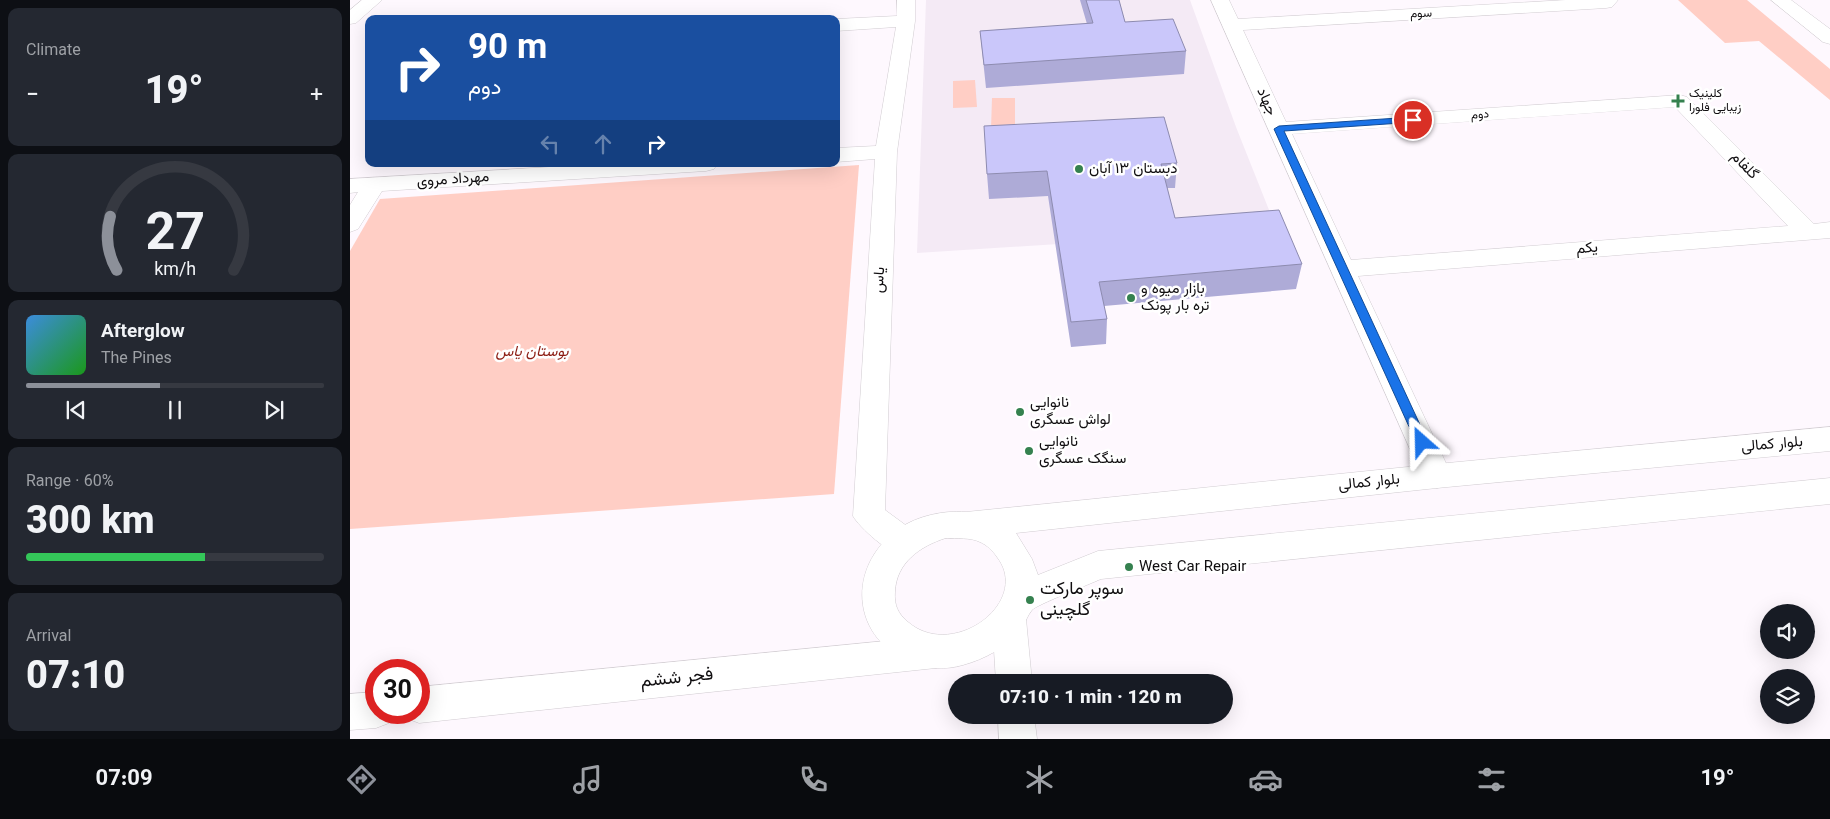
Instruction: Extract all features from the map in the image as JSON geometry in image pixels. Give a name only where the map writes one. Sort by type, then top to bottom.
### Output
[{"type":"street","points":[[350,19],[373,0]]},
{"type":"street","name":"جهاد","points":[[1220,0],[1438,476]]},
{"type":"street","name":"سوم","points":[[1232,25],[1606,3],[1608,0]]},
{"type":"street","points":[[1780,0],[1830,38]]},
{"type":"street","points":[[840,25],[906,11]]},
{"type":"street","name":"یاس","points":[[904,542],[868,516],[886,152],[906,11]]},
{"type":"street","name":"دوم","points":[[1279,129],[1680,102]]},
{"type":"street","name":"گلفام","points":[[1680,102],[1819,230]]},
{"type":"street","points":[[840,156],[886,152]]},
{"type":"street","name":"مهرداد مروی","points":[[350,186],[659,167]]},
{"type":"street","points":[[350,224],[374,185]]},
{"type":"street","name":"یکم","points":[[1343,269],[1819,230]]},
{"type":"street","name":"بلوار کمالی","points":[[968,525],[1438,476],[1830,439]]},
{"type":"street","points":[[1014,674],[1014,609],[1022,578],[1017,559],[1006,543],[989,530],[968,525],[939,527],[924,531],[904,542],[890,558],[880,578],[878,598],[883,618],[895,634],[913,647],[936,652],[957,651],[977,645],[995,634],[1014,609],[1098,564],[1830,491]]},
{"type":"street","name":"فجر ششم","points":[[430,704],[936,652]]},
{"type":"street","points":[[350,712],[365,711]]},
{"type":"street","points":[[1017,724],[1018,739]]},
{"type":"shaded area","points":[[926,0],[1190,0],[1236,127],[1277,230],[917,253]]},
{"type":"green space","points":[[1678,0],[1747,0],[1830,69],[1830,100],[1759,41],[1725,43]]},
{"type":"green space","points":[[975,80],[977,107],[953,108],[953,81]]},
{"type":"green space","points":[[992,98],[1015,98],[1015,128],[991,129]]},
{"type":"green space","name":"بوستان یاس","points":[[859,165],[834,494],[350,529],[350,251],[380,199]]},
{"type":"building","points":[[1086,0],[1119,0],[1125,22],[1173,19],[1186,51],[984,65],[980,31],[1093,23]]},
{"type":"building","points":[[1164,117],[1177,163],[1161,164],[1175,218],[1279,210],[1302,264],[1099,282],[1107,319],[1071,322],[1047,171],[987,174],[984,126]]},
{"type":"place","name":"کلینیک زیبایی فلورا","points":[[1678,101]]},
{"type":"place","name":"دبستان ۱۳ آبان","points":[[1079,169]]},
{"type":"place","name":"بازار ميوه و تره بار پونک","points":[[1131,298]]},
{"type":"place","name":"نانوایی لواش عسگری","points":[[1020,412]]},
{"type":"place","name":"نانوایی سنگک عسگری","points":[[1029,451]]},
{"type":"place","name":"West Car Repair","points":[[1129,567]]},
{"type":"place","name":"سوپر مارکت گلچینی","points":[[1030,600]]},
{"type":"route","points":[[1413,120],[1279,129],[1422,442]]}]
